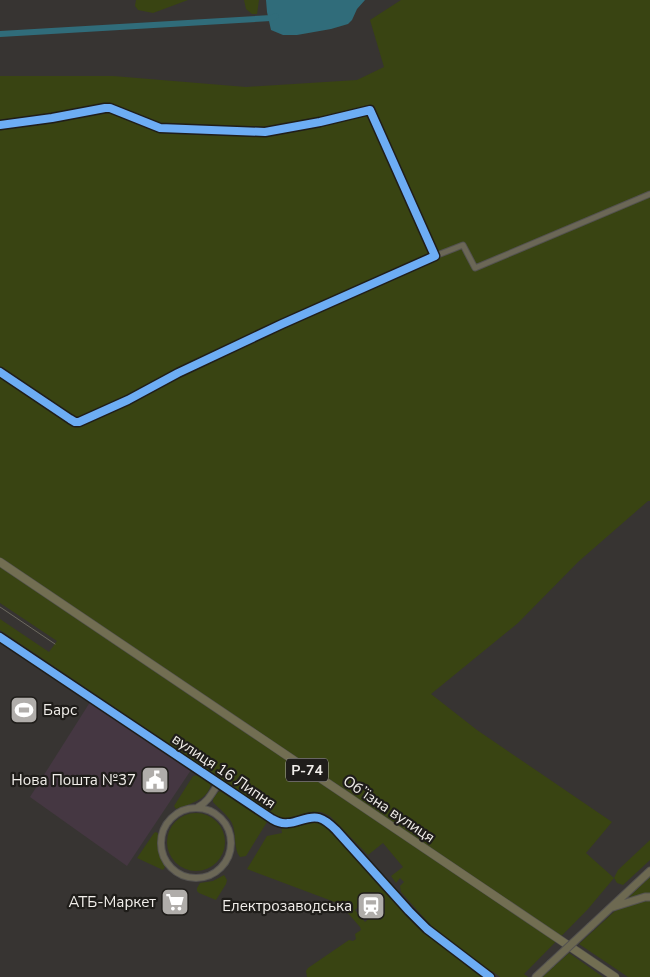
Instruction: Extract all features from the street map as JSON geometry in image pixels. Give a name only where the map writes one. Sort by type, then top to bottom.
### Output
[{"type":"main road","name":"Обʼїзна вулиця","points":[[0,562],[615,977]]},
{"type":"main road","points":[[536,977],[650,871]]},
{"type":"main road","points":[[610,908],[650,897]]},
{"type":"street","points":[[0,124],[52,118],[110,108],[160,128],[265,132],[370,110],[436,256]]},
{"type":"street","points":[[0,372],[70,419],[79,422],[128,400],[178,373],[248,340],[462,245],[475,268],[650,194]]},
{"type":"street","name":"вулиця 16 Липня","points":[[0,637],[272,819],[280,823],[289,824],[311,817],[326,821],[409,911],[428,929],[490,977]]},
{"type":"street","points":[[197,808],[205,803],[218,784]]},
{"type":"street","points":[[210,796],[210,805],[213,812]]},
{"type":"street","points":[[197,808],[213,812],[220,818],[228,830],[231,839],[229,854],[225,863],[215,873],[201,878],[187,878],[174,871],[167,864],[161,849],[160,839],[163,829],[173,816],[186,809],[197,808]]},
{"type":"shaded area","points":[[92,699],[193,767],[127,866],[30,797]]},
{"type":"green space","points":[[136,0],[188,0],[153,13],[138,10],[135,6]]},
{"type":"green space","points":[[244,0],[259,0],[257,14],[252,14],[246,9]]},
{"type":"green space","points":[[401,0],[650,0],[650,501],[578,562],[518,623],[431,694],[477,730],[612,822],[586,853],[614,878],[588,909],[524,974],[528,977],[500,977],[492,971],[488,972],[433,928],[401,892],[400,886],[404,882],[400,878],[396,883],[391,876],[403,867],[383,843],[368,855],[330,816],[321,812],[311,812],[289,819],[281,819],[0,630],[0,619],[49,652],[57,641],[0,603],[0,76],[113,76],[246,87],[357,80],[384,67],[370,20]]},
{"type":"green space","points":[[199,775],[211,783],[207,794],[192,803],[176,809],[174,806],[193,776]]},
{"type":"green space","points":[[222,791],[265,817],[267,822],[246,856],[240,857],[238,854],[232,823],[213,802],[218,792]]},
{"type":"green space","points":[[196,813],[207,815],[220,826],[225,842],[223,853],[212,866],[196,871],[185,869],[172,858],[167,842],[169,831],[180,818]]},
{"type":"green space","points":[[312,821],[326,825],[406,912],[485,977],[307,977],[306,971],[308,968],[349,940],[353,941],[356,939],[355,934],[361,930],[340,904],[247,869],[267,836],[282,833],[281,827]],"holes":[[[374,894],[384,906],[365,922],[355,910]]]},
{"type":"green space","points":[[156,832],[159,834],[159,851],[165,867],[163,870],[137,858]]},
{"type":"green space","points":[[650,840],[650,860],[623,885],[617,883],[614,878],[618,870]]},
{"type":"green space","points":[[224,875],[227,880],[226,884],[216,900],[197,891],[200,883],[213,881]]},
{"type":"green space","points":[[650,877],[650,893],[628,898]]},
{"type":"green space","points":[[650,901],[650,977],[628,977],[579,944],[615,911],[629,905]]},
{"type":"green space","points":[[569,953],[603,977],[542,977]]},
{"type":"water","points":[[266,0],[365,0],[348,24],[297,35],[283,35],[271,30]]},
{"type":"waterway","points":[[0,34],[271,18],[276,16]]},
{"type":"tram line","points":[[0,607],[55,644]]},
{"type":"cycle path","points":[[0,125],[110,108],[160,128],[265,132],[370,110],[435,256],[282,324],[79,422],[70,419],[0,372]]},
{"type":"cycle path","points":[[0,637],[274,820],[286,823],[315,817],[326,821],[427,929],[490,977]]},
{"type":"place","name":"Барс","points":[[24,710]]},
{"type":"place","name":"Нова Пошта №37","points":[[155,780]]},
{"type":"place","name":"АТБ-Маркет","points":[[175,902]]},
{"type":"place","name":"Електрозаводська","points":[[371,906]]}]
